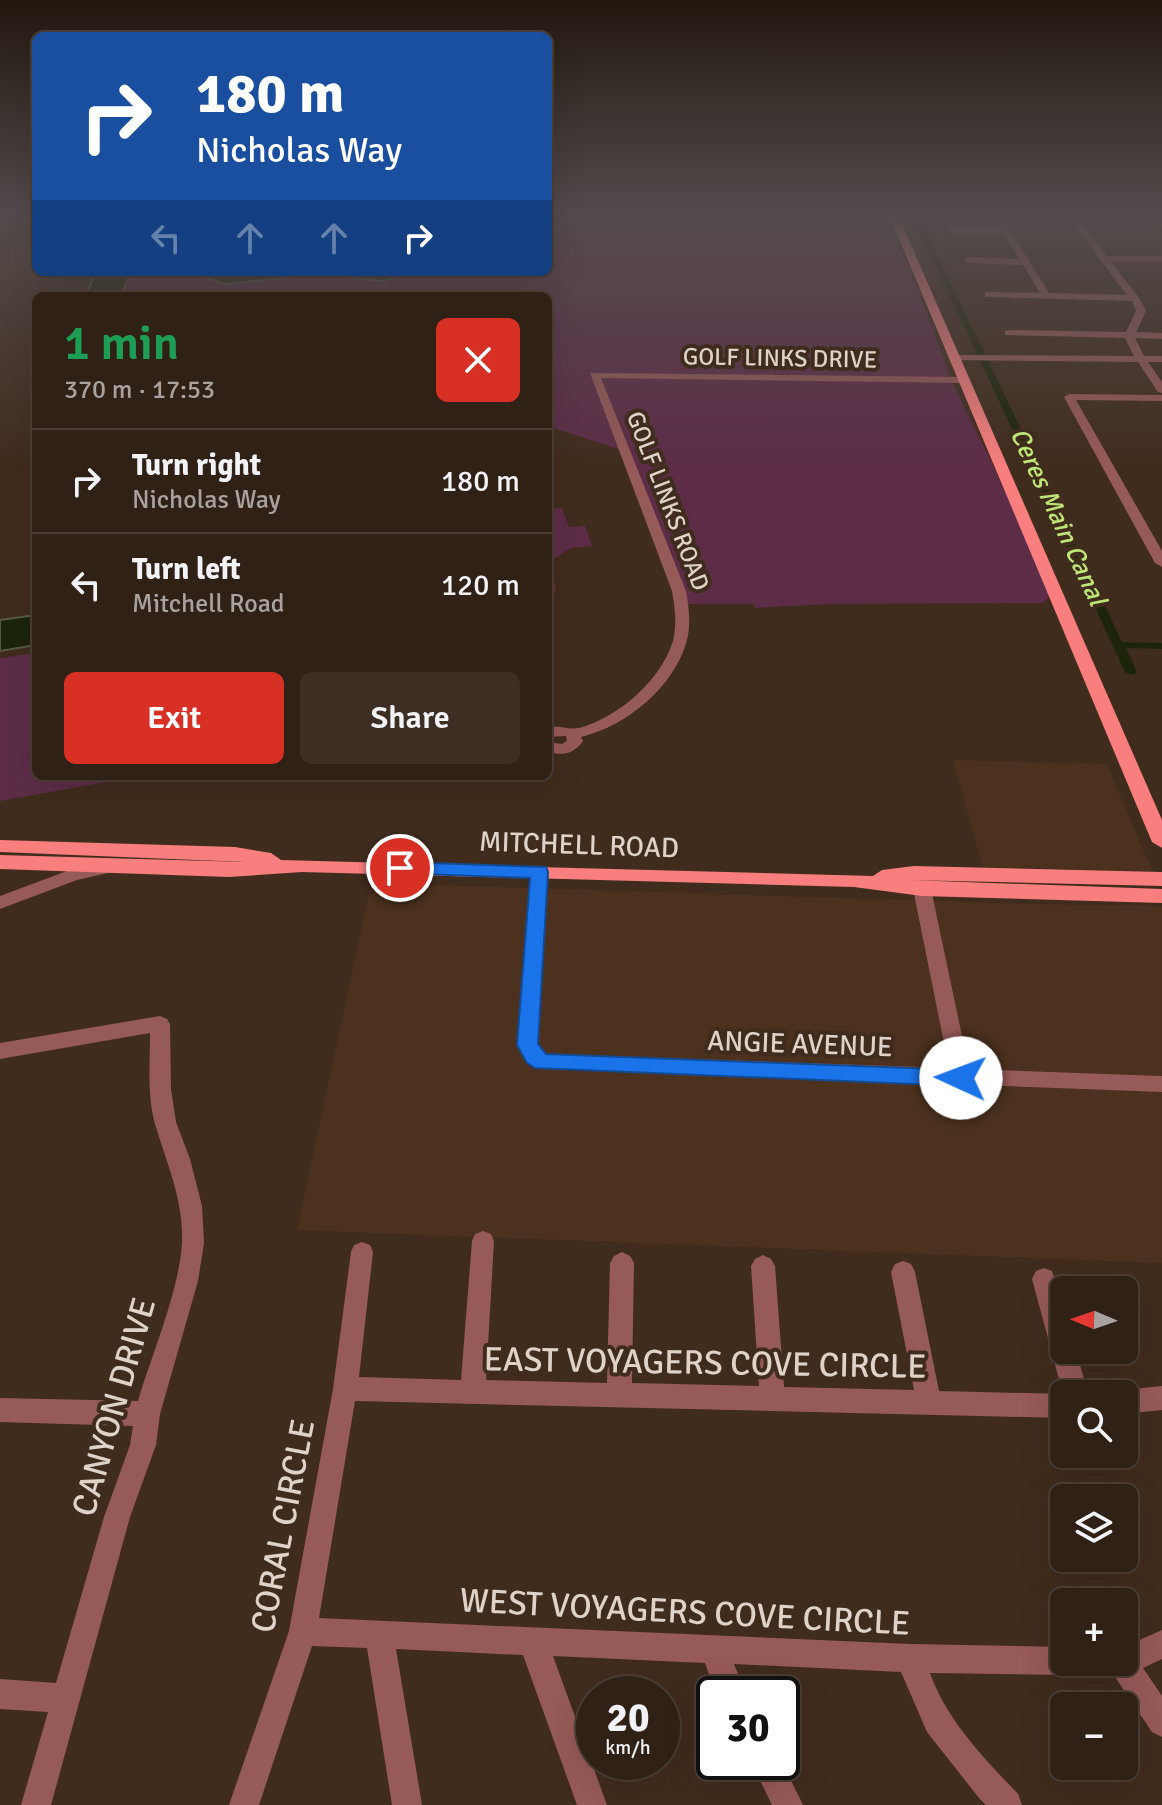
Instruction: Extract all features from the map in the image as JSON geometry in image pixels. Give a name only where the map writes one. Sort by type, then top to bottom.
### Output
[{"type":"main road","points":[[930,299],[1162,842]]},
{"type":"main road","name":"MITCHELL ROAD","points":[[0,846],[235,854],[302,865]]},
{"type":"main road","name":"MITCHELL ROAD","points":[[0,862],[229,870],[302,865],[854,880],[922,889],[1162,896]]},
{"type":"main road","name":"MITCHELL ROAD","points":[[854,880],[914,873],[1162,879]]},
{"type":"street","points":[[1129,336],[1141,311],[1136,299]]},
{"type":"street","points":[[1009,333],[1162,336]]},
{"type":"street","points":[[1129,336],[1140,359],[1162,390]]},
{"type":"street","points":[[955,358],[1162,359]]},
{"type":"street","name":"GOLF LINKS DRIVE","points":[[594,375],[965,380]]},
{"type":"street","name":"GOLF LINKS ROAD","points":[[552,748],[569,747],[575,741],[573,735],[620,714],[649,692],[672,662],[683,628],[679,591],[594,375]]},
{"type":"street","points":[[1162,398],[1069,397],[1162,563]]},
{"type":"street","points":[[552,731],[561,730],[573,735]]},
{"type":"street","points":[[0,903],[73,875],[115,867]]},
{"type":"street","name":"ANGIE AVENUE","points":[[539,872],[527,1045],[534,1057],[550,1064],[1162,1084]]},
{"type":"street","points":[[922,889],[961,1078]]},
{"type":"street","name":"CANYON DRIVE","points":[[0,1051],[160,1024],[165,1122],[179,1159],[191,1206],[193,1243],[186,1281],[147,1414],[143,1445],[117,1517],[36,1805]]},
{"type":"street","points":[[473,1392],[483,1241]]},
{"type":"street","name":"CORAL CIRCLE","points":[[244,1805],[303,1631],[345,1389],[362,1252]]},
{"type":"street","points":[[619,1396],[622,1263]]},
{"type":"street","points":[[763,1266],[773,1401]]},
{"type":"street","points":[[903,1272],[929,1401]]},
{"type":"street","points":[[1044,1279],[1050,1300]]},
{"type":"street","name":"EAST VOYAGERS COVE CIRCLE","points":[[345,1389],[1050,1405]]},
{"type":"street","points":[[1138,1401],[1162,1398]]},
{"type":"street","points":[[0,1410],[147,1414]]},
{"type":"street","name":"WEST VOYAGERS COVE CIRCLE","points":[[303,1631],[911,1658],[1050,1661]]},
{"type":"street","points":[[379,1635],[407,1805]]},
{"type":"street","points":[[532,1639],[592,1805]]},
{"type":"street","points":[[1138,1656],[1162,1644]]},
{"type":"street","points":[[714,1649],[724,1676]]},
{"type":"street","points":[[911,1658],[922,1697],[949,1741],[1007,1805]]},
{"type":"street","points":[[1132,1676],[1162,1722]]},
{"type":"street","points":[[0,1694],[66,1698]]},
{"type":"street","points":[[775,1780],[788,1805]]},
{"type":"shaded area","points":[[552,299],[921,299],[953,384],[1052,595],[1042,603],[828,604],[755,608],[754,604],[687,604],[630,453],[552,427]]},
{"type":"shaded area","points":[[552,508],[562,508],[569,527],[585,526],[592,546],[571,548],[552,560]]},
{"type":"shaded area","points":[[552,567],[556,591],[552,598]]},
{"type":"shaded area","points":[[32,616],[32,646],[0,651],[0,620]]},
{"type":"shaded area","points":[[32,654],[32,780],[118,780],[0,801],[0,658]]},
{"type":"shaded area","points":[[953,760],[1107,764],[1152,871],[983,867]]},
{"type":"shaded area","points":[[371,883],[1162,906],[1162,1263],[297,1230]]},
{"type":"waterway","name":"Ceres Main Canal","points":[[955,299],[981,354]]},
{"type":"waterway","name":"Ceres Main Canal","points":[[985,362],[1131,672]]},
{"type":"waterway","points":[[1119,645],[1162,646]]},
{"type":"route","points":[[400,868],[539,872],[527,1045],[534,1057],[542,1062],[961,1078]]}]
